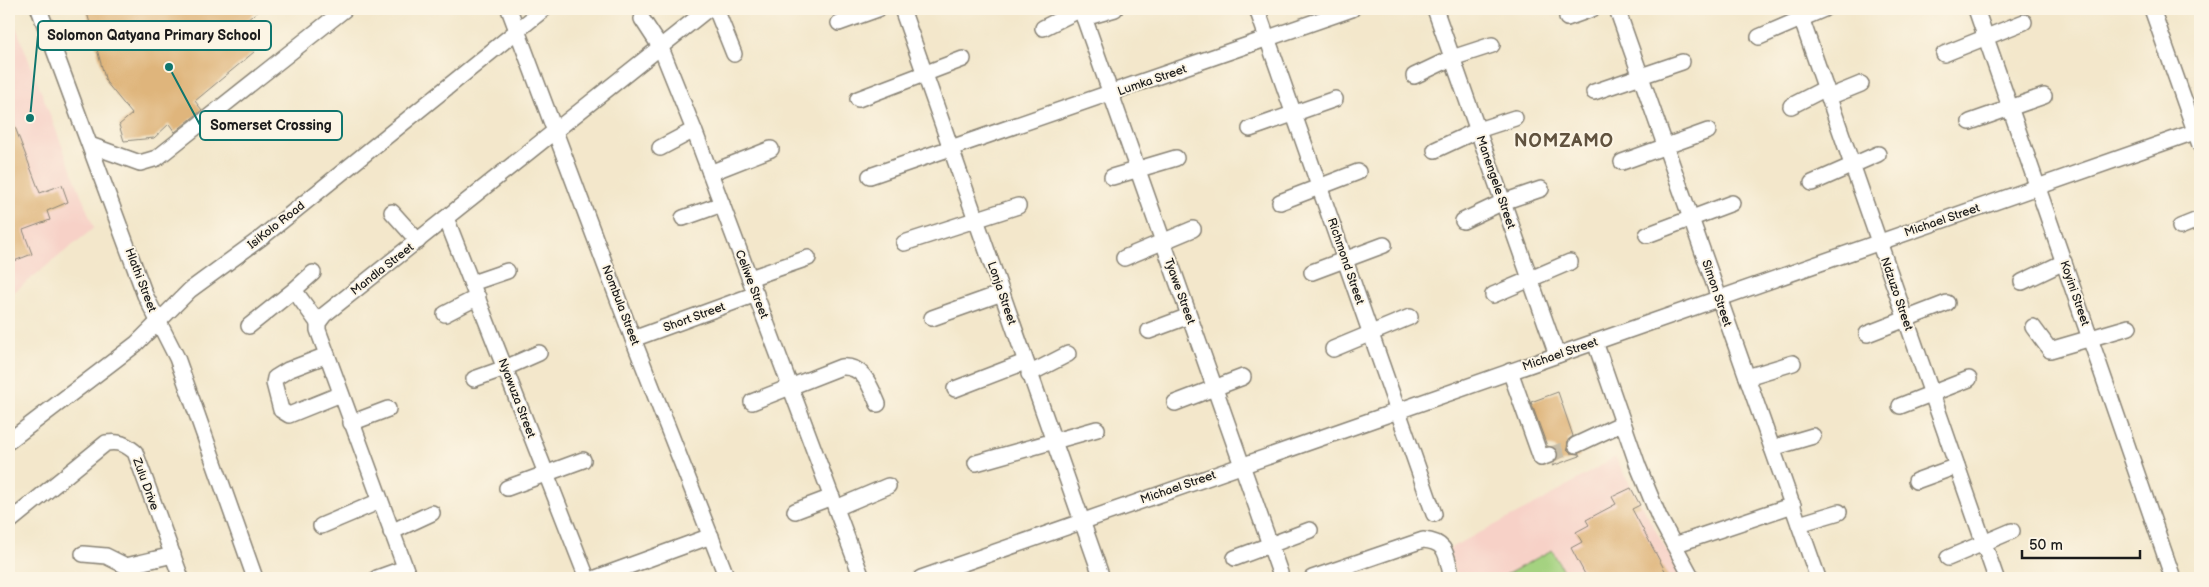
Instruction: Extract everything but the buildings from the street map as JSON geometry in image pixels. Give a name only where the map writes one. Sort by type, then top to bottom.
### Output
[{"type":"street","name":"Hlathi Street","points":[[39,9],[145,295],[177,358],[255,578]]},
{"type":"street","points":[[90,146],[140,163],[157,158],[345,9]]},
{"type":"street","name":"Nombula Street","points":[[509,9],[633,339],[727,578]]},
{"type":"street","name":"IsiKolo Road","points":[[9,441],[136,344],[190,290],[261,238],[544,9]]},
{"type":"street","points":[[661,48],[708,9]]},
{"type":"street","points":[[716,9],[734,54]]},
{"type":"street","points":[[839,23],[878,9]]},
{"type":"street","name":"Lonja Street","points":[[902,9],[1102,578]]},
{"type":"street","points":[[1043,28],[1082,12],[1115,9]]},
{"type":"street","name":"Richmond Street","points":[[1257,9],[1434,514]]},
{"type":"street","name":"Lumka Street","points":[[870,176],[1268,40],[1352,9]]},
{"type":"street","name":"Manengele Street","points":[[1435,9],[1557,355]]},
{"type":"street","points":[[1568,18],[1592,9]]},
{"type":"street","name":"Simon Street","points":[[1617,9],[1818,578]]},
{"type":"street","points":[[1759,38],[1799,13],[1824,9]]},
{"type":"street","name":"Koyini Street","points":[[1976,9],[2173,578]]},
{"type":"street","points":[[2152,9],[2199,136]]},
{"type":"street","name":"Tyawe Street","points":[[1082,12],[1280,573]]},
{"type":"street","name":"Ndzuzo Street","points":[[1799,13],[1996,578]]},
{"type":"street","name":"Celiwe Street","points":[[642,19],[661,48],[694,130],[862,578]]},
{"type":"street","points":[[1944,54],[2024,22]]},
{"type":"street","points":[[1414,76],[1452,58],[1492,45]]},
{"type":"street","name":"Mandla Street","points":[[318,322],[324,315],[555,130],[661,48]]},
{"type":"street","points":[[858,99],[963,59]]},
{"type":"street","points":[[1594,92],[1682,62]]},
{"type":"street","points":[[1791,106],[1827,93],[1861,84]]},
{"type":"street","points":[[1970,122],[2044,96]]},
{"type":"street","points":[[1250,129],[1334,99]]},
{"type":"street","points":[[1435,150],[1478,130],[1515,118]]},
{"type":"street","points":[[660,148],[694,130]]},
{"type":"street","points":[[1622,162],[1708,131]]},
{"type":"street","name":"Michael Street","points":[[920,578],[949,573],[1082,521],[2038,186],[2199,136]]},
{"type":"street","points":[[710,173],[771,149]]},
{"type":"street","points":[[1812,183],[1878,154]]},
{"type":"street","points":[[1112,177],[1176,158]]},
{"type":"street","points":[[1280,202],[1358,172]]},
{"type":"street","points":[[1463,221],[1503,202],[1541,189]]},
{"type":"street","points":[[1647,235],[1690,217],[1732,203]]},
{"type":"street","points":[[684,218],[722,204]]},
{"type":"street","points":[[904,243],[1018,206]]},
{"type":"street","points":[[392,212],[418,241]]},
{"type":"street","name":"Nyawuza Street","points":[[446,218],[587,578]]},
{"type":"street","points":[[2180,227],[2200,219]]},
{"type":"street","points":[[1124,258],[1193,229]]},
{"type":"street","points":[[1312,272],[1346,261],[1384,245]]},
{"type":"street","points":[[750,278],[808,258]]},
{"type":"street","points":[[1493,295],[1570,262]]},
{"type":"street","points":[[2022,282],[2064,262]]},
{"type":"street","points":[[445,314],[475,290],[507,271]]},
{"type":"street","points":[[249,326],[294,290],[313,272]]},
{"type":"street","points":[[294,290],[318,322],[318,330],[407,573],[377,578]]},
{"type":"street","points":[[932,318],[1002,293]]},
{"type":"street","name":"Short Street","points":[[633,339],[756,294]]},
{"type":"street","points":[[1867,334],[1947,303]]},
{"type":"street","points":[[1149,331],[1189,316]]},
{"type":"street","points":[[1332,349],[1410,317]]},
{"type":"street","points":[[2033,327],[2050,350],[2129,327]]},
{"type":"street","points":[[1595,342],[1638,466],[1674,545],[1692,578]]},
{"type":"street","points":[[474,379],[506,368],[539,353]]},
{"type":"street","points":[[955,389],[1068,354]]},
{"type":"street","points":[[327,355],[288,370],[275,378],[274,384],[281,410],[289,415],[341,394]]},
{"type":"street","points":[[1747,377],[1793,362]]},
{"type":"street","points":[[752,402],[841,366],[859,370],[868,380],[878,404]]},
{"type":"street","points":[[1510,371],[1545,457]]},
{"type":"street","points":[[1175,403],[1243,377]]},
{"type":"street","points":[[1900,406],[1969,378]]},
{"type":"street","points":[[351,423],[388,409]]},
{"type":"street","points":[[1576,445],[1623,423]]},
{"type":"street","points":[[976,462],[1097,429]]},
{"type":"street","points":[[1772,448],[1813,436]]},
{"type":"street","name":"Zulu Drive","points":[[9,522],[106,443],[117,441],[135,452],[181,578]]},
{"type":"street","points":[[507,488],[583,460]]},
{"type":"street","points":[[1916,481],[1957,466]]},
{"type":"street","points":[[795,511],[888,486]]},
{"type":"street","points":[[321,526],[380,501]]},
{"type":"street","points":[[1674,545],[1793,505]]},
{"type":"street","points":[[1799,524],[1839,512]]},
{"type":"street","points":[[391,532],[432,513]]},
{"type":"street","points":[[1235,558],[1310,530]]},
{"type":"street","points":[[1948,558],[2012,531]]},
{"type":"street","points":[[596,578],[711,536]]},
{"type":"street","points":[[1312,578],[1423,540],[1439,542],[1444,547],[1452,578]]},
{"type":"street","points":[[83,554],[106,556],[126,566],[173,555]]},
{"type":"shaded area","points":[[9,9],[94,228],[9,296]]},
{"type":"shaded area","points":[[1615,457],[1667,551],[1685,578],[1456,578],[1448,549],[1540,502]]},
{"type":"green space","points":[[1552,550],[1567,578],[1500,578]]},
{"type":"tunnel","points":[[1549,455],[1576,445]]},
{"type":"place","name":"Somerset Crossing","points":[[169,67]]},
{"type":"place","name":"Solomon Qatyana Primary School","points":[[30,118]]},
{"type":"district","name":"NOMZAMO","points":[[1564,141]]}]
